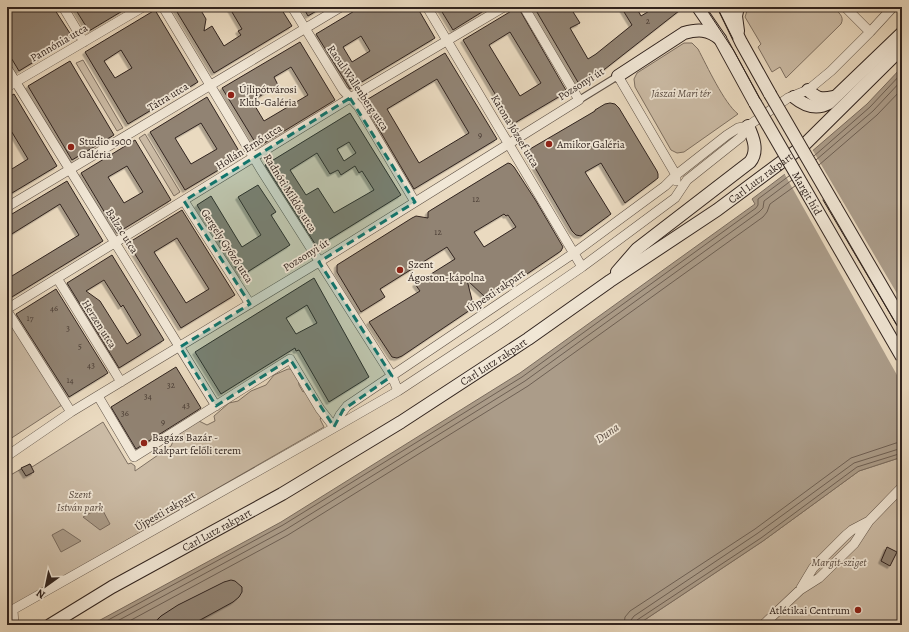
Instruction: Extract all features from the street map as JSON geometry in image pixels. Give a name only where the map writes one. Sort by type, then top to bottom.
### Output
[{"type":"main road","name":"Margit híd","points":[[698,7],[710,29],[720,39],[902,358]]},
{"type":"main road","name":"Margit híd","points":[[732,11],[741,42],[902,320]]},
{"type":"main road","points":[[618,76],[684,33],[710,29]]},
{"type":"main road","points":[[794,97],[811,107],[824,105],[836,96],[902,33]]},
{"type":"main road","name":"Carl Lutz rakpart","points":[[50,625],[112,587],[266,504],[359,448],[528,339],[610,281],[716,210],[803,146],[902,48]]},
{"type":"main road","points":[[808,90],[815,97],[824,100],[836,96]]},
{"type":"main road","points":[[610,281],[637,249],[750,162],[754,155],[755,148],[748,126]]},
{"type":"street","points":[[63,7],[84,42]]},
{"type":"street","name":"Pannónia utca","points":[[7,87],[143,7]]},
{"type":"street","name":"Radnóti Miklós utca","points":[[163,7],[254,158],[392,376],[398,391]]},
{"type":"street","name":"Raoul Wallenberg utca","points":[[292,7],[342,90],[358,106],[415,202]]},
{"type":"street","name":"Tátra utca","points":[[7,207],[341,7]]},
{"type":"street","name":"Katona József utca","points":[[427,7],[582,267]]},
{"type":"street","name":"Hollán Ernő utca","points":[[7,310],[350,98],[504,7]]},
{"type":"street","points":[[524,7],[579,100]]},
{"type":"street","points":[[845,7],[870,32]]},
{"type":"street","points":[[675,198],[687,180],[741,137],[748,126],[788,98],[794,97],[808,90],[830,71],[893,7]]},
{"type":"street","name":"Balzac utca","points":[[7,68],[216,406]]},
{"type":"street","points":[[618,76],[676,175],[677,187],[675,198]]},
{"type":"street","name":"Pozsonyi út","points":[[7,456],[71,412],[319,262],[618,76]]},
{"type":"street","points":[[676,175],[727,135],[738,128],[748,126]]},
{"type":"street","name":"Újpesti rakpart","points":[[334,427],[340,415],[347,406],[574,253],[665,186],[676,175]]},
{"type":"street","name":"Újpesti rakpart","points":[[10,611],[398,391],[582,267],[675,198]]},
{"type":"street","name":"Gergely Győző utca","points":[[184,201],[250,304]]},
{"type":"street","name":"Herzen utca","points":[[57,278],[121,382]]},
{"type":"street","points":[[7,310],[71,412]]},
{"type":"street","points":[[98,396],[134,457],[290,360],[320,409],[334,427]]},
{"type":"street","points":[[763,625],[800,590],[817,564],[852,530],[869,521],[902,487]]},
{"type":"street","points":[[10,611],[14,625]]},
{"type":"highlighted area","points":[[350,98],[415,202],[319,262],[392,376],[343,410],[334,427],[290,359],[216,406],[180,347],[250,304],[184,201]]},
{"type":"green space","points":[[750,7],[832,7],[840,14],[842,21],[841,24],[786,78],[780,67],[772,72],[758,47],[761,44],[745,17]]},
{"type":"green space","name":"Jászai Mari tér","points":[[684,43],[692,43],[698,49],[727,102],[738,114],[684,152],[677,153],[671,150],[635,87],[634,79],[637,73]]},
{"type":"green space","points":[[83,60],[123,128],[117,131],[76,63]]},
{"type":"green space","points":[[145,134],[180,192],[174,196],[139,138]]},
{"type":"green space","points":[[8,320],[62,405],[7,441],[7,321]]},
{"type":"green space","name":"Szent István park","points":[[288,369],[292,369],[298,377],[299,385],[303,392],[306,390],[321,418],[320,419],[324,427],[7,609],[7,488],[9,486],[7,483],[7,477],[30,464],[32,467],[103,422],[128,464],[131,463],[135,466],[135,471],[171,446],[175,437],[194,423],[199,421],[207,425],[215,421],[214,416],[229,403],[238,401],[251,391],[266,385],[274,375]]},
{"type":"green space","name":"Margit-sziget","points":[[902,457],[902,612],[897,625],[637,625],[763,541],[859,471]]},
{"type":"water","name":"Duna","points":[[902,67],[902,457],[859,471],[763,541],[637,625],[91,625],[281,522],[520,373],[755,204],[752,199],[789,171],[867,104]]},
{"type":"water","points":[[101,507],[110,524],[100,530],[83,517]]},
{"type":"water","points":[[63,529],[81,541],[61,552],[52,535]]},
{"type":"pier","points":[[812,149],[902,302],[902,384],[784,173]]},
{"type":"building","points":[[7,7],[53,7],[73,38],[19,71],[7,51]]},
{"type":"building","points":[[74,7],[129,7],[89,31]]},
{"type":"building","points":[[174,7],[199,7],[206,19],[204,31],[212,26],[224,46],[241,35],[238,31],[242,29],[229,7],[280,7],[292,26],[214,73]]},
{"type":"building","points":[[303,7],[323,7],[308,16]]},
{"type":"building","points":[[361,7],[417,7],[435,38],[350,89],[316,34]],"holes":[[[361,36],[370,51],[352,62],[343,47]]]},
{"type":"building","points":[[439,7],[490,7],[453,30]]},
{"type":"building","points":[[518,7],[567,92],[513,124],[463,40]],"holes":[[[510,32],[541,83],[520,96],[489,45]]]},
{"type":"building","points":[[534,7],[570,7],[580,23],[570,28],[588,59],[632,25],[621,7],[636,7],[641,16],[656,7],[684,7],[605,69],[579,84]]},
{"type":"building","points":[[155,10],[198,82],[128,124],[85,52]],"holes":[[[121,50],[132,68],[115,78],[104,61]]]},
{"type":"building","points":[[300,42],[335,100],[258,147],[222,88]],"holes":[[[291,67],[308,95],[264,121],[252,101],[278,85],[274,77]]]},
{"type":"building","points":[[445,53],[497,139],[414,189],[363,102]],"holes":[[[437,79],[469,133],[419,163],[387,109]]]},
{"type":"building","points":[[70,61],[114,135],[72,160],[28,86]]},
{"type":"building","points":[[14,94],[57,166],[7,196],[7,172],[28,159],[7,124],[7,98]]},
{"type":"building","points":[[207,97],[242,156],[185,190],[150,132]],"holes":[[[201,123],[217,149],[191,164],[175,138]]]},
{"type":"building","points":[[605,104],[615,104],[619,108],[657,171],[658,178],[625,203],[601,163],[585,172],[611,214],[581,236],[576,235],[572,231],[527,154],[530,149]]},
{"type":"building","points":[[350,113],[401,195],[317,247],[265,165]],"holes":[[[349,142],[356,153],[344,161],[337,149]],[[317,153],[330,174],[338,170],[341,175],[355,166],[359,173],[362,171],[374,190],[334,213],[318,188],[306,195],[290,170]]]},
{"type":"building","points":[[135,140],[171,200],[117,233],[81,173]],"holes":[[[127,166],[143,192],[124,203],[108,177]]]},
{"type":"building","points":[[508,163],[514,167],[536,201],[563,247],[561,251],[490,299],[486,298],[467,280],[473,308],[402,356],[397,358],[392,357],[369,322],[420,291],[415,284],[455,259],[447,247],[380,289],[385,297],[361,312],[337,272],[337,265],[412,218],[416,216],[428,218],[428,212]],"holes":[[[504,214],[506,216],[508,215],[516,227],[484,247],[474,232]]]},
{"type":"building","points":[[67,181],[103,241],[7,300],[7,279],[79,235],[60,204],[7,237],[7,217]]},
{"type":"building","points":[[258,185],[276,212],[271,215],[290,245],[241,276],[197,205],[211,196],[242,247],[261,235],[238,197]]},
{"type":"building","points":[[182,210],[235,295],[181,328],[128,243]],"holes":[[[177,238],[209,289],[186,303],[154,252]]]},
{"type":"building","points":[[112,255],[164,340],[119,368],[67,283]],"holes":[[[104,280],[121,307],[123,305],[141,335],[127,344],[100,301],[86,291]]]},
{"type":"building","points":[[314,278],[369,377],[329,402],[299,350],[296,351],[295,348],[221,394],[195,352]],"holes":[[[307,305],[317,323],[296,334],[286,318]]]},
{"type":"building","points":[[56,289],[108,373],[69,397],[16,314]]},
{"type":"building","points":[[176,367],[201,408],[136,449],[111,407]]},
{"type":"building","points":[[30,464],[34,472],[26,476],[21,468]]},
{"type":"building","points":[[887,547],[897,552],[890,566],[881,561]]},
{"type":"building","points":[[231,580],[235,581],[242,587],[242,592],[239,597],[233,602],[191,625],[152,625],[161,616],[178,605]]},
{"type":"tram line","points":[[705,7],[734,51],[783,142],[902,350]]},
{"type":"tram line","points":[[717,7],[733,39]]},
{"type":"tram line","points":[[823,200],[902,334]]},
{"type":"place","name":"Újlipótvárosi Klub-Galéria","points":[[231,95]]},
{"type":"place","name":"Amikor Galéria","points":[[549,144]]},
{"type":"place","name":"Studio 1900 Galéria","points":[[71,147]]},
{"type":"place","name":"Szent Ágoston-kápolna","points":[[400,270]]},
{"type":"place","name":"Bagázs Bazár - Rakpart felőli terem","points":[[144,443]]},
{"type":"place","name":"Atlétikai Centrum","points":[[858,610]]}]
